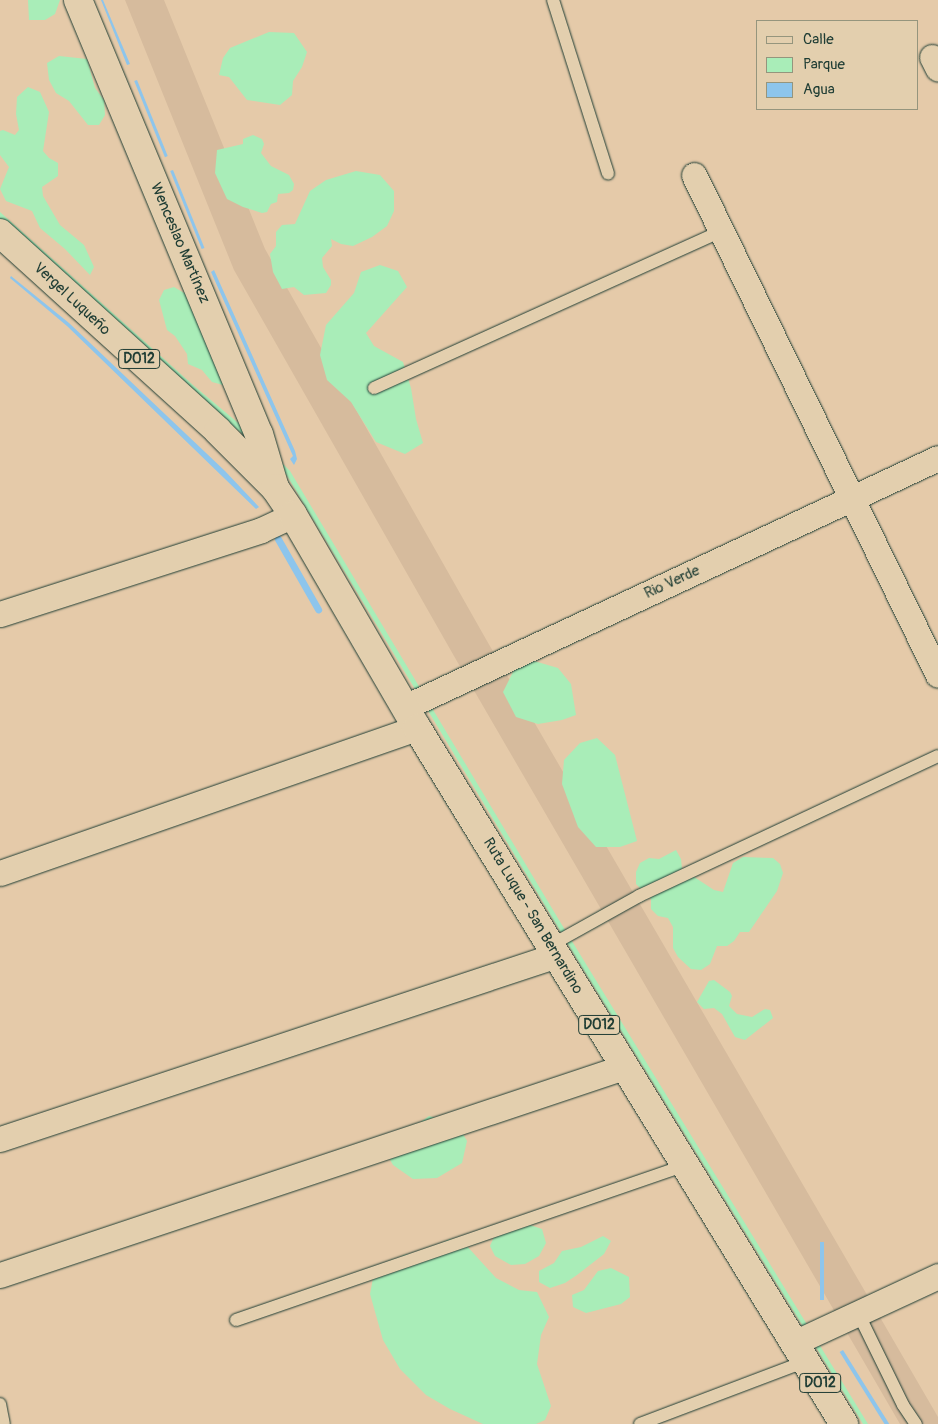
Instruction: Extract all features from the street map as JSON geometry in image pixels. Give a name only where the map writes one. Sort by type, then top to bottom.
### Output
[{"type":"main road","name":"Wenceslao Martínez","points":[[78,0],[259,434],[275,488]]},
{"type":"main road","name":"Vergel Luqueño","points":[[0,233],[204,418],[275,488]]},
{"type":"main road","name":"Ruta Luque - San Bernardino","points":[[275,488],[294,515],[411,718],[801,1352]]},
{"type":"main road","name":"D012","points":[[801,1352],[844,1424]]},
{"type":"street","points":[[694,175],[938,675]]},
{"type":"street","name":"Rio Verde","points":[[0,873],[411,718],[852,498],[938,458]]},
{"type":"street","points":[[0,614],[261,530],[294,515]]},
{"type":"street","points":[[0,1139],[554,950]]},
{"type":"street","points":[[0,1275],[624,1067]]},
{"type":"street","points":[[801,1352],[858,1313],[938,1276]]},
{"type":"lane","points":[[553,0],[608,173]]},
{"type":"lane","points":[[374,388],[721,231]]},
{"type":"lane","points":[[554,950],[639,896],[938,756]]},
{"type":"lane","points":[[236,1320],[685,1165]]},
{"type":"lane","points":[[858,1313],[903,1405],[916,1424]]},
{"type":"lane","points":[[640,1424],[801,1352]]},
{"type":"lane","points":[[0,1404],[4,1424]]},
{"type":"shaded area","points":[[125,0],[164,0],[265,249],[487,641],[938,1417],[938,1424],[900,1424],[454,656],[234,270]]},
{"type":"green space","points":[[28,0],[60,0],[55,14],[45,20],[29,20]]},
{"type":"green space","points":[[269,32],[294,33],[307,52],[302,67],[293,81],[292,95],[280,105],[247,100],[229,77],[219,75],[223,58],[230,48]]},
{"type":"green space","points":[[59,56],[87,59],[95,88],[104,100],[105,115],[99,125],[88,125],[69,101],[56,93],[49,80],[47,63]]},
{"type":"green space","points":[[28,87],[40,92],[49,112],[43,151],[49,158],[58,163],[58,176],[42,187],[43,196],[60,225],[84,245],[94,267],[90,275],[65,249],[40,228],[32,211],[6,201],[0,189],[9,167],[0,155],[0,131],[3,130],[15,135],[19,130],[16,114],[17,97]]},
{"type":"green space","points":[[253,135],[262,139],[264,144],[261,153],[271,166],[289,175],[294,184],[293,190],[289,193],[278,194],[277,202],[271,204],[267,212],[262,213],[227,199],[215,173],[217,150],[243,144],[243,139]]},
{"type":"green space","points":[[356,171],[380,175],[394,191],[394,211],[387,226],[372,237],[353,246],[341,244],[331,239],[332,246],[322,258],[323,267],[331,280],[331,285],[326,293],[304,295],[294,287],[282,289],[273,272],[270,254],[276,246],[276,232],[282,225],[295,224],[310,191],[326,180]]},
{"type":"green space","points":[[0,212],[193,385],[262,443],[290,471],[559,920],[868,1424],[863,1424],[577,959],[286,474],[259,447],[224,419],[0,219]]},
{"type":"green space","points":[[380,265],[398,271],[407,287],[366,333],[374,346],[403,362],[411,388],[416,419],[423,443],[405,454],[376,442],[351,402],[327,380],[320,355],[326,325],[354,293],[361,272]]},
{"type":"green space","points":[[174,287],[191,297],[216,343],[211,357],[227,386],[212,382],[202,370],[188,364],[187,354],[175,336],[167,330],[159,300],[164,290]]},
{"type":"green space","points":[[534,661],[558,668],[571,684],[576,715],[562,720],[538,724],[516,717],[503,692],[514,670]]},
{"type":"green space","points":[[597,738],[615,755],[637,841],[620,847],[596,847],[578,827],[562,784],[564,760],[580,743]]},
{"type":"green space","points":[[676,850],[681,859],[682,869],[714,890],[723,892],[733,863],[743,857],[773,858],[780,864],[783,873],[777,891],[749,932],[740,932],[734,941],[727,946],[717,946],[710,964],[701,970],[691,969],[678,957],[673,948],[673,927],[668,918],[658,916],[651,909],[651,899],[636,884],[636,872],[640,863],[649,858],[659,859]]},
{"type":"green space","points":[[714,980],[730,992],[732,996],[729,1006],[737,1014],[752,1017],[765,1009],[770,1010],[773,1018],[745,1040],[735,1037],[722,1014],[714,1008],[704,1009],[697,1002],[709,981]]},
{"type":"green space","points":[[429,1116],[457,1124],[467,1141],[462,1163],[437,1178],[413,1179],[393,1165],[384,1149]]},
{"type":"green space","points":[[527,1224],[542,1229],[546,1243],[539,1256],[525,1264],[511,1265],[495,1256],[490,1246],[494,1237]]},
{"type":"green space","points":[[603,1236],[611,1241],[604,1254],[577,1275],[565,1283],[550,1288],[539,1282],[539,1271],[554,1263],[562,1251],[581,1247]]},
{"type":"green space","points":[[450,1239],[465,1244],[496,1278],[519,1290],[537,1292],[549,1317],[541,1335],[537,1364],[551,1406],[545,1420],[536,1424],[483,1424],[450,1409],[426,1395],[400,1369],[383,1340],[370,1294],[374,1273],[404,1255],[427,1250]]},
{"type":"green space","points":[[611,1268],[629,1277],[630,1297],[621,1304],[586,1313],[573,1307],[572,1295],[584,1290],[598,1271]]},
{"type":"water","points":[[101,0],[103,0],[130,64],[127,65]]},
{"type":"water","points":[[137,80],[168,156],[165,157],[134,81]]},
{"type":"water","points":[[173,170],[204,248],[202,249],[170,171]]},
{"type":"water","points":[[214,270],[295,451],[297,459],[294,465],[290,459],[293,456],[211,272]]},
{"type":"water","points":[[11,276],[69,323],[225,471],[259,507],[256,509],[67,326],[10,278]]},
{"type":"water","points":[[820,1242],[824,1242],[824,1300],[820,1300]]},
{"type":"water","points":[[843,1350],[889,1424],[885,1424],[840,1352]]},
{"type":"waterway","points":[[278,539],[318,609]]}]
